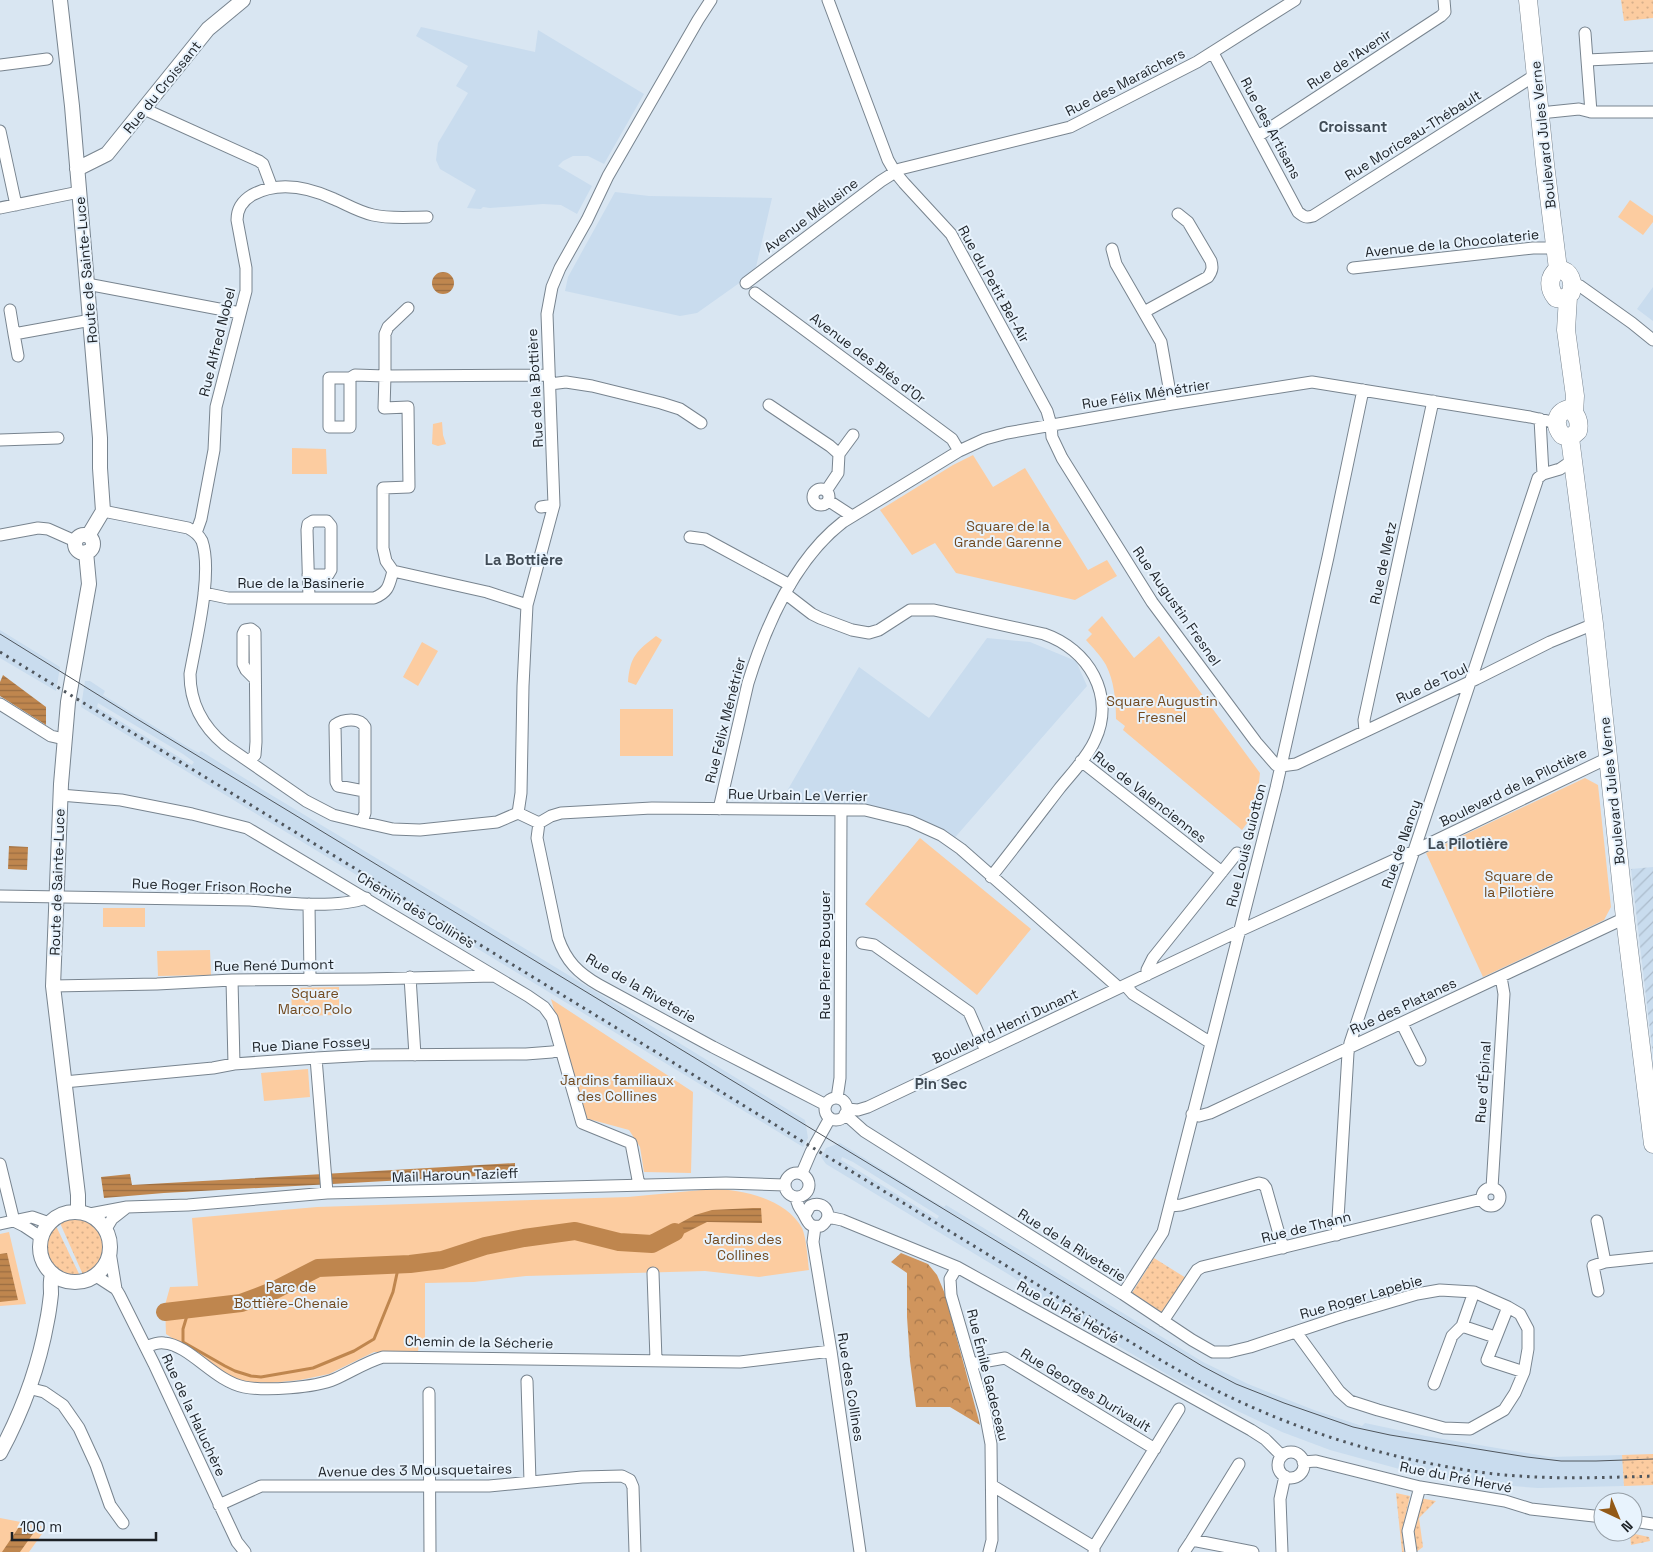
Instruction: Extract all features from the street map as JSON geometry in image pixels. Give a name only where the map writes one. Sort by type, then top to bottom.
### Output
[{"type":"main road","name":"Boulevard Jules Verne","points":[[1528,0],[1558,269],[1551,277],[1550,285],[1565,293]]},
{"type":"main road","points":[[1565,293],[1565,415]]},
{"type":"main road","name":"Boulevard Jules Verne","points":[[1565,415],[1578,419],[1579,427],[1575,435],[1570,438],[1594,624],[1625,918],[1653,1144]]},
{"type":"street","name":"Route de Sainte-Luce","points":[[60,0],[88,284],[100,438],[103,511]]},
{"type":"street","name":"Rue du Croissant","points":[[77,169],[107,154],[208,29],[243,0]]},
{"type":"street","name":"Rue de la Bottière","points":[[518,813],[521,793],[522,686],[527,605],[554,505],[546,314],[550,293],[556,277],[612,169],[698,20],[712,0]]},
{"type":"street","name":"Rue du Petit Bel-Air","points":[[828,0],[888,160],[904,184],[951,234],[1047,411],[1051,425]]},
{"type":"street","name":"Rue des Maraîchers","points":[[895,172],[900,169],[1070,127],[1213,53],[1295,0]]},
{"type":"street","name":"Rue de l'Avenir","points":[[1258,136],[1441,16],[1444,12],[1444,0]]},
{"type":"street","points":[[1585,33],[1591,112]]},
{"type":"street","name":"Rue des Artisans","points":[[1213,53],[1298,212],[1303,216]]},
{"type":"street","points":[[1588,60],[1653,57]]},
{"type":"street","points":[[0,65],[47,59]]},
{"type":"street","name":"Rue Moriceau-Thébault","points":[[1303,216],[1307,218],[1313,216],[1536,74]]},
{"type":"street","points":[[144,109],[259,161],[263,164],[272,188]]},
{"type":"street","points":[[1540,113],[1579,109],[1591,112],[1653,112]]},
{"type":"street","points":[[0,131],[16,205]]},
{"type":"street","name":"Avenue Mélusine","points":[[746,283],[895,172]]},
{"type":"street","name":"Rue Alfred Nobel","points":[[196,533],[201,519],[214,450],[216,407],[246,291],[247,279],[237,220],[237,212],[240,206],[250,197],[272,188],[286,186],[323,194],[373,216],[427,217]]},
{"type":"street","points":[[0,208],[79,192]]},
{"type":"street","points":[[1144,312],[1208,277],[1211,272],[1211,262],[1188,222],[1178,214]]},
{"type":"street","name":"Avenue de la Chocolaterie","points":[[1353,268],[1533,248],[1555,248]]},
{"type":"street","points":[[1112,249],[1116,264],[1161,342],[1172,404]]},
{"type":"street","points":[[88,284],[240,313]]},
{"type":"street","points":[[1565,293],[1580,286],[1653,340]]},
{"type":"street","name":"Avenue des Blés d'Or","points":[[755,293],[952,439],[959,451]]},
{"type":"street","points":[[408,308],[388,327],[385,334],[384,408],[408,407],[409,486],[383,488],[383,548],[386,562],[393,571],[487,592],[527,605]]},
{"type":"street","points":[[10,310],[18,356]]},
{"type":"street","points":[[14,334],[91,320]]},
{"type":"street","points":[[350,378],[355,375],[550,379],[592,386],[661,403],[680,409],[701,423]]},
{"type":"street","name":"Rue Félix Ménétrier","points":[[719,809],[748,683],[765,635],[802,565],[834,528],[959,451],[985,439],[1007,433],[1312,382],[1540,419],[1565,415]]},
{"type":"street","name":"Rue Louis Guiotton","points":[[1123,1294],[1163,1232],[1170,1206],[1281,766],[1363,390]]},
{"type":"street","name":"Rue de Metz","points":[[1365,730],[1366,710],[1433,401]]},
{"type":"street","points":[[769,405],[839,454]]},
{"type":"street","name":"Rue de Nancy","points":[[1337,1235],[1348,1049],[1538,478],[1543,474],[1540,419]]},
{"type":"street","name":"Rue Augustin Fresnel","points":[[1051,425],[1052,437],[1062,458],[1152,602],[1256,742],[1276,765],[1281,766]]},
{"type":"street","points":[[852,516],[827,496],[838,473],[839,454],[853,435]]},
{"type":"street","points":[[0,440],[58,438]]},
{"type":"street","points":[[1543,474],[1560,469],[1573,460]]},
{"type":"street","points":[[541,507],[554,505]]},
{"type":"street","points":[[0,535],[38,528],[82,538],[103,511],[182,527],[196,533],[202,541],[206,579],[190,674],[190,688],[194,704],[212,734],[306,801],[334,814],[362,822],[393,829],[420,830],[497,822],[518,813],[539,823]]},
{"type":"street","points":[[308,575],[328,574],[331,570],[331,526],[327,521],[313,521],[308,524],[307,530],[308,575],[309,598]]},
{"type":"street","points":[[690,537],[706,539],[788,590],[812,614],[852,630],[869,633],[879,630],[910,610],[921,609],[947,613],[1055,638],[1078,654],[1088,666],[1099,689],[1102,707],[1099,729],[1095,741],[1081,761]]},
{"type":"street","name":"Route de Sainte-Luce","points":[[82,538],[92,541],[92,547],[86,552],[89,584],[73,669],[64,739],[53,986],[78,1195],[84,1213]]},
{"type":"street","name":"Rue de la Basinerie","points":[[204,593],[228,598],[374,598],[383,595],[388,588],[393,571]]},
{"type":"street","name":"Rue de Toul","points":[[1281,766],[1296,764],[1365,730],[1471,682],[1550,642],[1594,624]]},
{"type":"street","points":[[249,761],[255,755],[256,742],[255,679]]},
{"type":"street","points":[[0,704],[52,736],[64,739]]},
{"type":"street","points":[[362,822],[365,813],[365,727],[363,722],[359,720],[342,721],[336,725],[336,782],[338,786],[364,791]]},
{"type":"street","name":"Boulevard de la Pilotière","points":[[1239,931],[1414,851],[1608,758]]},
{"type":"street","name":"Rue de Valenciennes","points":[[991,877],[1081,761],[1222,872]]},
{"type":"street","name":"Chemin des Collines","points":[[60,796],[121,800],[192,814],[247,828],[544,1007],[552,1018],[582,1123],[631,1143],[639,1185]]},
{"type":"street","name":"Rue Urbain Le Verrier","points":[[539,823],[561,813],[652,808],[865,810],[910,820],[941,835],[960,849],[1122,987],[1211,1043]]},
{"type":"street","name":"Rue Pierre Bouguer","points":[[837,1098],[840,1078],[841,811]]},
{"type":"street","name":"Rue de la Riveterie","points":[[539,823],[537,838],[558,938],[564,953],[573,967],[586,977],[712,1047],[826,1105]]},
{"type":"street","points":[[1147,975],[1147,970],[1153,958],[1237,853]]},
{"type":"street","name":"Rue Roger Frison Roche","points":[[0,896],[250,900],[286,904],[350,903],[366,898]]},
{"type":"street","points":[[310,904],[310,980]]},
{"type":"street","name":"Rue des Platanes","points":[[1192,1114],[1199,1116],[1210,1113],[1625,918]]},
{"type":"street","name":"Boulevard Henri Dunant","points":[[846,1112],[868,1107],[1239,931]]},
{"type":"street","points":[[862,943],[874,945],[969,1012],[986,1051]]},
{"type":"street","name":"Rue René Dumont","points":[[53,986],[232,980],[494,976]]},
{"type":"street","name":"Rue d'Épinal","points":[[1482,1200],[1491,1206],[1498,1203],[1500,1198],[1499,1192],[1492,1188],[1504,994],[1501,977]]},
{"type":"street","points":[[410,978],[416,1055]]},
{"type":"street","points":[[232,980],[234,1064]]},
{"type":"street","points":[[1402,1024],[1420,1060]]},
{"type":"street","name":"Rue Diane Fossey","points":[[64,1082],[213,1068],[234,1064],[316,1058],[526,1054],[560,1050]]},
{"type":"street","points":[[316,1058],[327,1193]]},
{"type":"street","points":[[837,1098],[843,1101],[846,1112],[838,1119],[830,1118],[826,1111],[826,1105],[830,1100],[837,1098]]},
{"type":"street","name":"Rue de la Riveterie","points":[[846,1112],[864,1131],[1123,1294],[1192,1340],[1214,1352],[1229,1352],[1250,1347],[1296,1332]]},
{"type":"street","points":[[802,1173],[811,1152],[830,1118]]},
{"type":"street","points":[[0,1164],[14,1221],[42,1238]]},
{"type":"street","points":[[796,1197],[797,1203],[805,1215],[808,1224],[815,1227],[823,1225],[828,1217],[826,1209],[820,1204],[810,1188],[808,1177],[798,1172],[787,1177],[785,1185],[788,1194],[796,1197],[803,1196],[810,1188]]},
{"type":"street","name":"Mail Haroun Tazieff","points":[[84,1213],[128,1207],[188,1205],[327,1193],[726,1183],[785,1185]]},
{"type":"street","points":[[1170,1206],[1181,1205],[1259,1183],[1263,1184],[1266,1188],[1283,1248]]},
{"type":"street","points":[[1482,1200],[1485,1191],[1492,1188]]},
{"type":"street","name":"Rue de Thann","points":[[1163,1320],[1197,1270],[1202,1267],[1482,1200]]},
{"type":"street","points":[[805,1215],[810,1206],[820,1204]]},
{"type":"street","points":[[106,1229],[112,1219],[128,1207]]},
{"type":"street","points":[[84,1213],[100,1222],[106,1229],[110,1239],[110,1252],[106,1265],[96,1276],[85,1282],[70,1283],[52,1275],[45,1267],[41,1257],[40,1246],[49,1223],[63,1214],[84,1213]]},
{"type":"street","points":[[0,1224],[32,1217],[49,1223]]},
{"type":"street","name":"Rue du Pré Hervé","points":[[828,1217],[842,1220],[957,1267],[1251,1430],[1265,1439],[1282,1456]]},
{"type":"street","points":[[1597,1221],[1605,1262]]},
{"type":"street","name":"Rue des Collines","points":[[815,1227],[813,1242],[860,1552]]},
{"type":"street","name":"Rue de la Haluchère","points":[[110,1252],[116,1289],[146,1347],[237,1542],[245,1552]]},
{"type":"street","points":[[1598,1291],[1593,1266],[1605,1262],[1653,1257]]},
{"type":"street","name":"Rue Émile Gadeceau","points":[[957,1267],[950,1279],[951,1295],[989,1433],[993,1486],[992,1540],[989,1552]]},
{"type":"street","points":[[653,1273],[656,1360]]},
{"type":"street","points":[[0,1452],[12,1429],[28,1388],[47,1321],[52,1275]]},
{"type":"street","name":"Rue de la Haluchère","points":[[96,1276],[116,1289]]},
{"type":"street","points":[[47,1321],[59,1298],[70,1283]]},
{"type":"street","name":"Rue Roger Lapebie","points":[[1296,1332],[1417,1294],[1440,1290],[1474,1292],[1508,1306],[1520,1314],[1528,1329],[1528,1350],[1524,1372]]},
{"type":"street","points":[[1434,1384],[1452,1336],[1462,1326],[1474,1292]]},
{"type":"street","points":[[1296,1332],[1339,1391],[1350,1401],[1444,1428],[1470,1429],[1504,1410],[1515,1393],[1524,1372],[1487,1360],[1508,1306]]},
{"type":"street","points":[[1462,1326],[1496,1337]]},
{"type":"street","name":"Chemin de la Sécherie","points":[[146,1347],[165,1342],[183,1350],[232,1383],[257,1388],[306,1386],[324,1382],[383,1357],[740,1362],[831,1351]]},
{"type":"street","name":"Rue Georges Durivault","points":[[971,1364],[1005,1358],[1155,1449]]},
{"type":"street","points":[[527,1381],[530,1482]]},
{"type":"street","points":[[28,1388],[44,1392],[63,1404],[79,1428],[96,1465],[110,1505],[123,1524]]},
{"type":"street","points":[[429,1392],[430,1552]]},
{"type":"street","points":[[993,1486],[1094,1550],[1179,1409]]},
{"type":"street","points":[[1290,1452],[1296,1453],[1304,1462],[1303,1470],[1298,1475],[1292,1477],[1285,1476],[1279,1468],[1282,1456],[1290,1452]]},
{"type":"street","name":"Rue du Pré Hervé","points":[[1304,1462],[1316,1461],[1420,1487],[1505,1501],[1531,1509],[1593,1516]]},
{"type":"street","points":[[1184,1552],[1238,1464]]},
{"type":"street","name":"Avenue des 3 Mousquetaires","points":[[219,1505],[261,1486],[489,1486],[582,1477],[622,1476],[627,1478],[633,1486],[635,1552]]},
{"type":"street","points":[[1282,1552],[1280,1499],[1285,1476]]},
{"type":"street","points":[[1411,1552],[1408,1531],[1420,1487]]},
{"type":"street","points":[[1192,1540],[1253,1552]]},
{"type":"shaded area","points":[[421,27],[535,52],[538,30],[644,94],[604,164],[588,156],[573,156],[558,166],[592,186],[577,214],[561,205],[543,204],[483,207],[481,209],[467,208],[476,190],[440,169],[436,160],[438,143],[468,93],[456,86],[468,66],[416,36]]},
{"type":"shaded area","points":[[615,192],[649,196],[772,198],[756,267],[745,279],[697,313],[680,316],[565,291],[568,277]]},
{"type":"shaded area","points":[[443,272],[451,275],[454,283],[451,291],[443,294],[435,291],[432,283],[435,275]]},
{"type":"shaded area","points":[[1653,287],[1653,321],[1637,309]]},
{"type":"shaded area","points":[[0,630],[60,667],[56,691],[0,658]]},
{"type":"shaded area","points":[[987,638],[1030,642],[1076,661],[1087,686],[951,842],[895,816],[776,810],[859,667],[929,718]]},
{"type":"shaded area","points":[[3,675],[46,707],[46,725],[0,696],[0,682]]},
{"type":"shaded area","points":[[85,681],[90,681],[105,691],[103,695],[188,747],[199,753],[201,751],[805,1120],[808,1138],[803,1147],[81,707]],"holes":[[[98,703],[194,762],[192,765],[97,707]]]},
{"type":"shaded area","points":[[9,846],[28,847],[27,870],[8,869]]},
{"type":"shaded area","points":[[1653,867],[1653,1056],[1631,869]]},
{"type":"shaded area","points":[[840,1143],[933,1201],[944,1207],[946,1205],[1203,1362],[1248,1384],[1314,1410],[1362,1426],[1365,1423],[1426,1436],[1550,1457],[1622,1455],[1624,1486],[1538,1488],[1475,1483],[1403,1470],[1330,1450],[1282,1432],[1170,1376],[1089,1329],[1045,1301],[1013,1277],[826,1164],[821,1157],[826,1148]],"holes":[[[842,1157],[939,1216],[937,1219],[841,1160]]]},
{"type":"shaded area","points":[[515,1163],[515,1174],[104,1198],[101,1177],[130,1174],[132,1185]]},
{"type":"shaded area","points":[[761,1208],[762,1223],[707,1222],[655,1248],[654,1237],[695,1215],[712,1210]]},
{"type":"shaded area","points":[[7,1253],[18,1300],[0,1302],[0,1254]]},
{"type":"shaded area","points":[[19,1527],[35,1531],[20,1552],[2,1552]]},
{"type":"green space","points":[[1621,0],[1653,0],[1653,18],[1624,21]]},
{"type":"green space","points":[[1630,200],[1653,216],[1653,222],[1643,235],[1618,217]]},
{"type":"green space","points":[[442,422],[446,444],[438,446],[432,444],[433,424]]},
{"type":"green space","points":[[292,448],[326,449],[327,474],[292,474]]},
{"type":"green space","name":"Square de la Grande Garenne","points":[[973,455],[993,487],[1025,468],[1088,570],[1107,560],[1117,576],[1075,600],[956,573],[935,543],[912,555],[880,510],[953,465]]},
{"type":"green space","name":"Square Augustin Fresnel","points":[[1102,616],[1134,658],[1159,636],[1260,773],[1256,811],[1242,830],[1123,730],[1125,726],[1116,719],[1114,691],[1109,671],[1102,658],[1086,640],[1092,634],[1088,630]]},
{"type":"green space","points":[[656,636],[662,640],[636,685],[628,682],[633,660],[639,650]]},
{"type":"green space","points":[[422,642],[438,651],[418,686],[403,677]]},
{"type":"green space","points":[[620,709],[673,709],[673,756],[620,756]]},
{"type":"green space","name":"Square de la Pilotière","points":[[1585,778],[1598,785],[1611,907],[1604,920],[1483,977],[1426,853]]},
{"type":"green space","points":[[920,838],[1031,929],[977,995],[865,904]]},
{"type":"green space","points":[[103,908],[145,908],[145,927],[103,927]]},
{"type":"green space","points":[[210,950],[211,975],[158,976],[157,951]]},
{"type":"green space","name":"Square Marco Polo","points":[[339,987],[339,1011],[337,1015],[295,1016],[292,1012],[291,988]]},
{"type":"green space","name":"Jardins familiaux des Collines","points":[[551,999],[693,1092],[691,1173],[644,1172],[640,1147],[629,1130],[585,1118]]},
{"type":"green space","points":[[308,1069],[310,1097],[264,1101],[261,1073]]},
{"type":"green space","name":"Parc de Bottière-Chenaie","points":[[712,1189],[736,1191],[762,1198],[774,1203],[795,1218],[802,1228],[806,1242],[809,1270],[759,1277],[705,1271],[526,1276],[474,1282],[425,1283],[425,1342],[419,1342],[418,1352],[374,1352],[329,1374],[300,1380],[270,1383],[249,1382],[232,1378],[166,1334],[165,1305],[170,1287],[198,1286],[192,1218],[317,1207],[628,1197]]},
{"type":"green space","points":[[78,1218],[89,1221],[97,1228],[103,1236],[105,1245],[105,1254],[101,1263],[94,1271],[84,1277],[60,1223],[68,1219]]},
{"type":"green space","points":[[56,1226],[81,1278],[70,1278],[61,1274],[54,1269],[49,1261],[47,1244]]},
{"type":"green space","points":[[9,1232],[26,1304],[0,1306],[0,1234]]},
{"type":"green space","points":[[901,1253],[928,1264],[937,1275],[945,1294],[980,1425],[950,1407],[916,1407],[907,1317],[907,1273],[891,1262]]},
{"type":"green space","points":[[1154,1258],[1186,1278],[1163,1313],[1132,1293]]},
{"type":"green space","points":[[1653,1454],[1653,1485],[1624,1486],[1622,1455]]},
{"type":"green space","points":[[1396,1493],[1410,1496],[1402,1531],[1404,1552],[1402,1552]]},
{"type":"green space","points":[[1420,1498],[1436,1501],[1419,1518],[1423,1547],[1416,1552],[1411,1531]]},
{"type":"green space","points":[[0,1518],[47,1527],[29,1552],[0,1552]]},
{"type":"green space","points":[[1643,1536],[1649,1537],[1650,1541],[1631,1545],[1631,1542],[1643,1542]]},
{"type":"waterway","points":[[165,1312],[241,1303],[275,1290],[318,1268],[410,1264],[442,1260],[485,1246],[575,1231],[619,1242],[652,1244],[675,1232]]},
{"type":"waterway","points":[[189,1309],[183,1329],[183,1342],[235,1371],[261,1377],[313,1368],[354,1351],[374,1339],[393,1292],[399,1264]]},
{"type":"tram line","points":[[0,634],[1202,1366],[1236,1384],[1353,1427],[1390,1435],[1561,1461],[1653,1459]]},
{"type":"railway","points":[[0,652],[1125,1339],[1200,1382],[1267,1414],[1301,1427],[1371,1450],[1443,1466],[1501,1475],[1588,1478],[1653,1476]]},
{"type":"district","name":"Croissant","points":[[1353,127]]},
{"type":"district","name":"La Bottière","points":[[524,560]]},
{"type":"district","name":"La Pilotière","points":[[1468,844]]},
{"type":"district","name":"Pin Sec","points":[[941,1084]]},
{"type":"park label","name":"Jardins des Collines","points":[[743,1248]]}]
